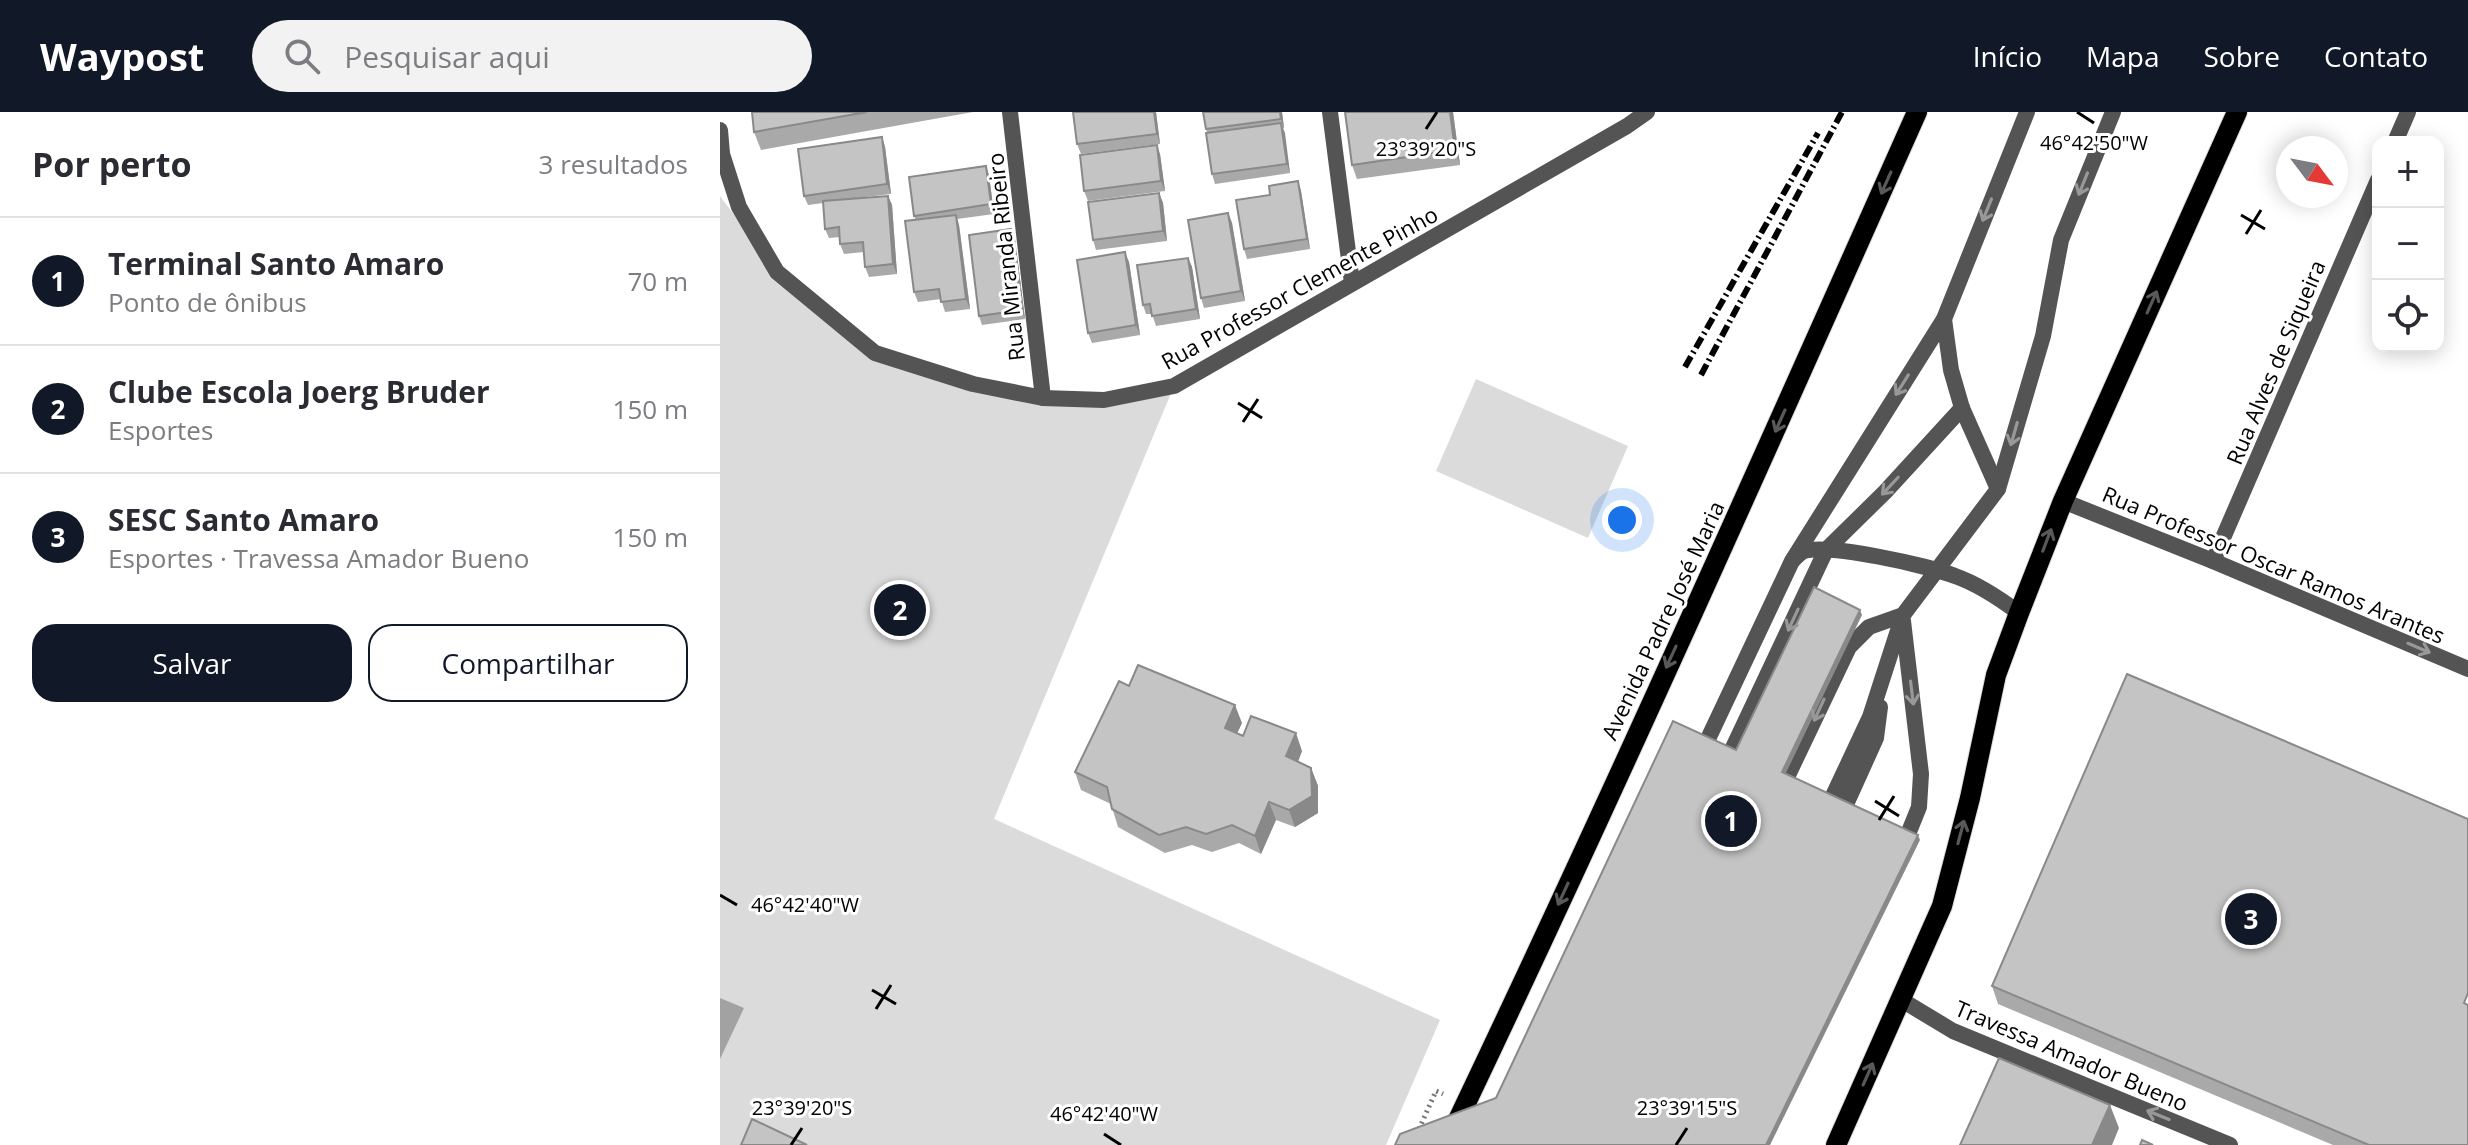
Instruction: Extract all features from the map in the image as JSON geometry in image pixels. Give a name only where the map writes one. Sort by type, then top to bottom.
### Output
[{"type":"main road","name":"Avenida Padre José Maria","points":[[1446,1145],[1741,507],[1917,112]]},
{"type":"main road","points":[[1836,1145],[1942,906],[1970,798],[1996,675],[2019,613],[2063,501],[2237,112]]},
{"type":"street","name":"Rua Miranda Ribeiro","points":[[1010,112],[1043,398]]},
{"type":"street","points":[[1330,112],[1352,283]]},
{"type":"street","name":"Rua Professor Clemente Pinho","points":[[720,130],[721,154],[739,207],[777,272],[875,353],[973,384],[1043,398],[1104,400],[1174,386],[1626,119],[1647,112]]},
{"type":"street","points":[[1690,777],[1792,561],[1944,319],[2027,112]]},
{"type":"street","points":[[1823,834],[1876,738],[1883,678],[1903,615],[1998,489],[2043,336],[2061,240],[2113,112]]},
{"type":"street","points":[[2398,136],[2408,112]]},
{"type":"street","name":"Rua Alves de Siqueira","points":[[2213,561],[2372,194]]},
{"type":"street","points":[[1944,319],[1951,370],[1962,408],[1998,489]]},
{"type":"street","points":[[1712,791],[1826,550],[1885,492],[1962,408]]},
{"type":"street","name":"Rua Professor Oscar Ramos Arantes","points":[[2063,501],[2468,669]]},
{"type":"street","points":[[1792,561],[1803,552],[1826,550],[1937,570],[1977,586],[2019,613]]},
{"type":"street","points":[[1774,804],[1849,647],[1869,627],[1903,615]]},
{"type":"street","points":[[1895,866],[1919,807],[1921,774],[1903,615]]},
{"type":"street","name":"Travessa Amador Bueno","points":[[1900,999],[1953,1031],[2230,1145]]},
{"type":"path","points":[[1418,1132],[1436,1091]]},
{"type":"shaded area","points":[[720,196],[777,272],[875,353],[1043,398],[1174,386],[994,819],[1440,1020],[1386,1145],[720,1145]]},
{"type":"shaded area","points":[[1476,379],[1628,446],[1588,538],[1436,471]]},
{"type":"shaded area","points":[[720,998],[744,1008],[720,1059]]},
{"type":"building","points":[[752,112],[867,112],[754,132]]},
{"type":"building","points":[[1073,112],[1154,112],[1157,134],[1077,144]]},
{"type":"building","points":[[1203,112],[1280,112],[1281,119],[1206,129]]},
{"type":"building","points":[[1345,112],[1450,112],[1455,150],[1352,165]]},
{"type":"building","points":[[1281,123],[1287,164],[1212,174],[1206,133]]},
{"type":"building","points":[[882,137],[887,184],[804,196],[798,149]]},
{"type":"building","points":[[1157,145],[1161,181],[1084,191],[1080,155]]},
{"type":"building","points":[[986,166],[991,204],[914,216],[909,177]]},
{"type":"building","points":[[1298,181],[1307,239],[1244,249],[1236,200],[1270,195],[1269,186]]},
{"type":"building","points":[[1159,193],[1163,231],[1093,240],[1088,202]]},
{"type":"building","points":[[888,196],[893,264],[865,267],[863,242],[840,244],[839,227],[825,229],[823,201]]},
{"type":"building","points":[[1228,213],[1241,291],[1201,298],[1188,220]]},
{"type":"building","points":[[956,215],[966,299],[941,302],[939,289],[914,292],[905,221]]},
{"type":"building","points":[[1011,229],[1022,310],[979,316],[969,235]]},
{"type":"building","points":[[1125,252],[1136,325],[1088,333],[1077,260]]},
{"type":"building","points":[[1188,258],[1196,309],[1152,316],[1150,304],[1143,305],[1137,265]]},
{"type":"building","points":[[1814,587],[1860,610],[1782,772],[1918,835],[1766,1145],[1395,1145],[1400,1134],[1496,1098],[1673,721],[1736,750]]},
{"type":"building","points":[[1138,665],[1235,705],[1225,728],[1243,736],[1251,716],[1296,733],[1286,756],[1311,768],[1312,796],[1289,810],[1269,802],[1255,836],[1232,825],[1206,834],[1186,827],[1159,835],[1112,809],[1107,787],[1075,772],[1119,681],[1129,686]]},
{"type":"building","points":[[2127,674],[2468,819],[2468,993],[2464,1003],[2468,1005],[2468,1145],[2369,1145],[1992,986]]},
{"type":"building","points":[[1999,1058],[2110,1105],[2092,1145],[1960,1145]]},
{"type":"building","points":[[752,1119],[807,1145],[741,1145]]},
{"type":"railway","points":[[1701,375],[1842,112]]},
{"type":"railway","points":[[1685,367],[1818,133]]},
{"type":"place","name":"Clube Escola Joerg Bruder","points":[[900,610]]},
{"type":"place","name":"Terminal Santo Amaro","points":[[1731,821]]},
{"type":"place","name":"SESC Santo Amaro","points":[[2251,919]]}]
